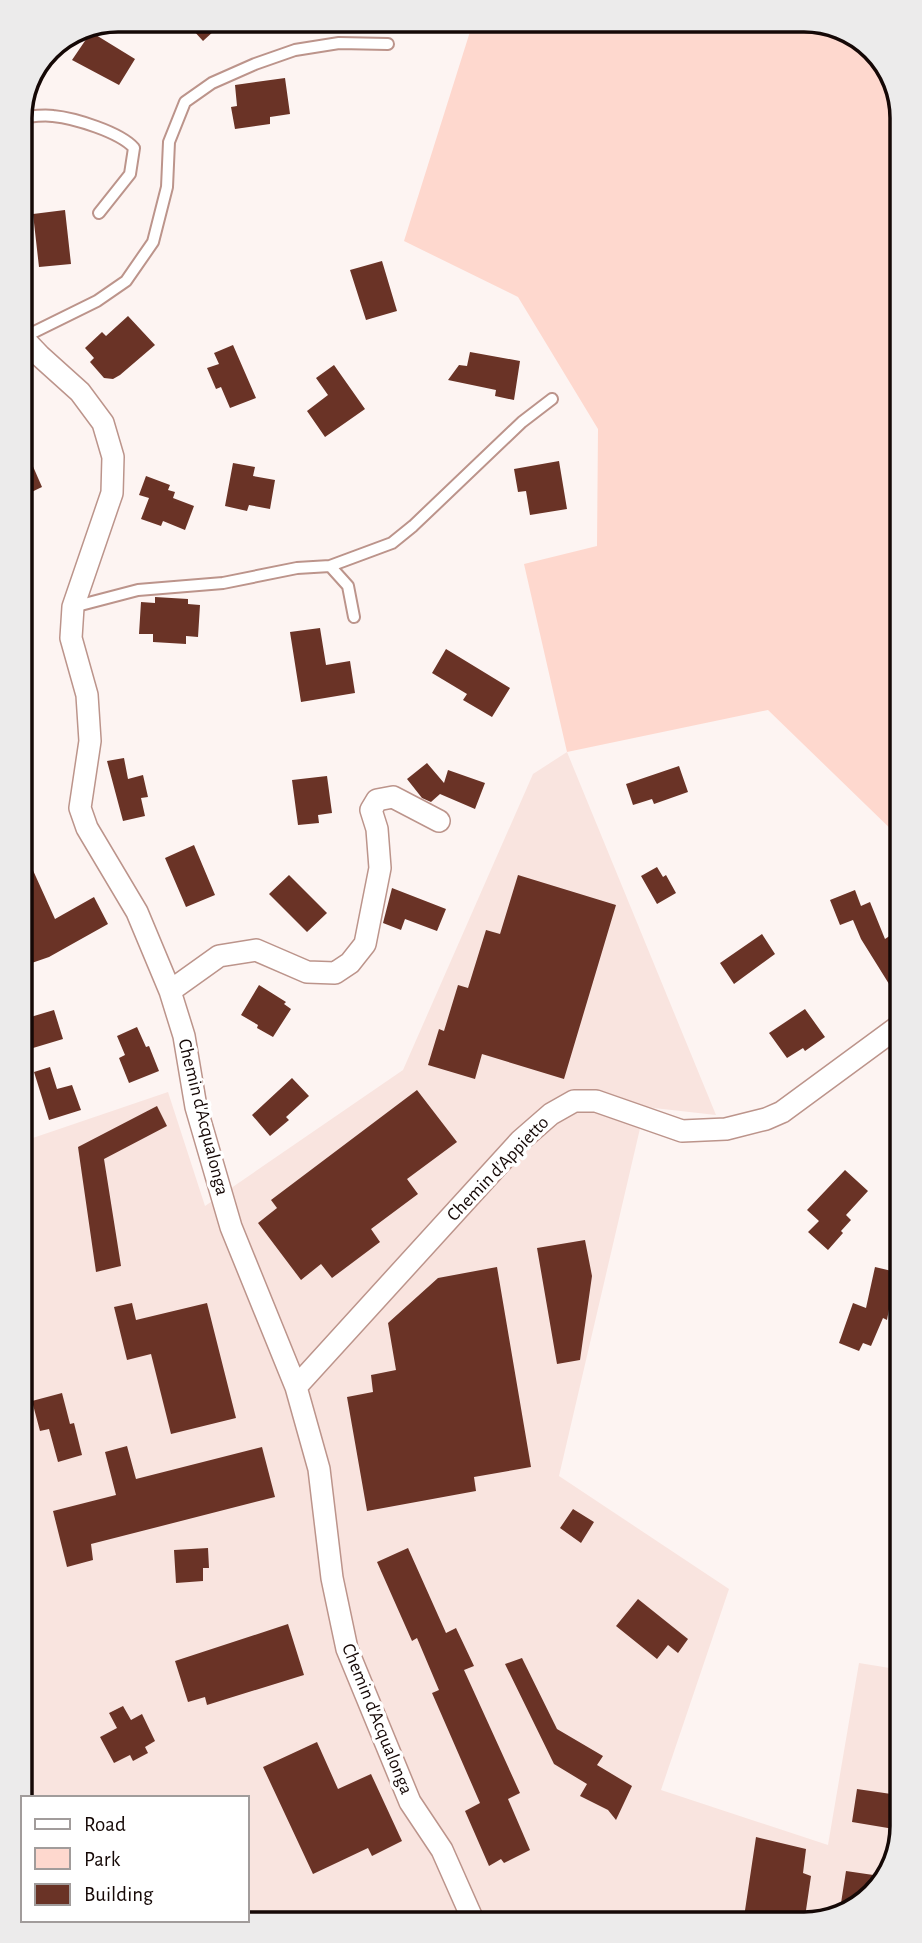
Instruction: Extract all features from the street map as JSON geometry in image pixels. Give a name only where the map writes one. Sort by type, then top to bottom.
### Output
[{"type":"street","name":"Chemin d'Acqualonga","points":[[32,347],[80,393],[103,423],[113,457],[112,492],[73,607],[71,638],[87,695],[90,741],[80,808],[87,828],[137,912],[170,992],[184,1036],[197,1107],[231,1227],[296,1387],[319,1469],[332,1578],[347,1649],[410,1801],[442,1850],[468,1912]]},
{"type":"street","points":[[170,992],[219,956],[256,950],[307,972],[335,973],[350,963],[365,944],[380,868],[377,829],[372,810],[377,800],[393,797],[439,821]]},
{"type":"street","name":"Chemin d'Appietto","points":[[296,1387],[520,1141],[551,1114],[575,1101],[596,1101],[682,1131],[726,1129],[782,1112],[890,1033]]},
{"type":"lane","points":[[32,331],[97,301],[126,281],[153,242],[167,187],[169,142],[185,102],[212,83],[295,50],[338,43],[388,44]]},
{"type":"lane","points":[[32,117],[52,115],[86,124],[127,140],[134,148],[130,174],[99,213]]},
{"type":"lane","points":[[73,607],[138,590],[223,583],[298,568],[330,566],[392,543],[414,526],[522,422],[552,399]]},
{"type":"lane","points":[[330,566],[348,586],[354,617]]},
{"type":"shaded area","points":[[567,752],[716,1115],[645,1107],[559,1476],[729,1589],[661,1790],[828,1845],[859,1663],[890,1668],[890,1837],[886,1853],[876,1873],[857,1894],[837,1905],[805,1912],[248,1911],[248,1796],[32,1796],[32,1138],[168,1092],[205,1206],[403,1070],[533,774]]},
{"type":"green space","points":[[470,32],[810,32],[843,40],[873,65],[884,85],[890,117],[890,828],[768,710],[567,752],[524,564],[597,546],[598,429],[518,297],[404,241]]},
{"type":"building","points":[[195,32],[213,32],[203,41]]},
{"type":"building","points":[[95,35],[135,59],[119,85],[72,60],[87,37]]},
{"type":"building","points":[[285,78],[290,114],[270,117],[270,124],[235,129],[231,107],[237,106],[235,85]]},
{"type":"building","points":[[65,210],[71,264],[39,267],[33,214]]},
{"type":"building","points":[[382,261],[397,311],[366,320],[350,270]]},
{"type":"building","points":[[128,316],[155,345],[120,375],[113,379],[104,378],[90,362],[94,358],[85,348],[102,332],[106,336]]},
{"type":"building","points":[[233,345],[256,398],[230,408],[221,387],[216,389],[207,368],[219,364],[214,353]]},
{"type":"building","points":[[470,352],[520,361],[514,400],[495,396],[496,390],[448,380],[459,365],[467,366]]},
{"type":"building","points":[[334,365],[365,409],[325,437],[307,411],[328,395],[316,378]]},
{"type":"building","points":[[559,461],[567,509],[530,515],[526,491],[518,492],[514,469]]},
{"type":"building","points":[[233,463],[255,467],[253,476],[275,480],[270,509],[249,505],[247,511],[225,506]]},
{"type":"building","points":[[32,464],[42,487],[32,492]]},
{"type":"building","points":[[146,476],[170,485],[168,490],[175,492],[173,498],[194,506],[185,530],[163,521],[161,526],[141,519],[149,498],[139,495]]},
{"type":"building","points":[[155,597],[188,599],[188,604],[200,605],[198,637],[186,636],[186,644],[153,642],[153,634],[139,634],[141,602],[155,603]]},
{"type":"building","points":[[320,628],[326,665],[350,661],[355,693],[301,702],[290,632]]},
{"type":"building","points":[[446,649],[510,688],[492,717],[463,700],[467,694],[432,673]]},
{"type":"building","points":[[124,758],[128,779],[143,775],[148,797],[141,798],[145,816],[123,821],[107,761]]},
{"type":"building","points":[[427,763],[444,783],[448,770],[485,783],[475,809],[440,794],[431,802],[422,798],[407,779]]},
{"type":"building","points":[[679,766],[688,792],[654,804],[652,799],[633,805],[626,784]]},
{"type":"building","points":[[327,776],[332,813],[318,815],[319,823],[298,825],[292,780]]},
{"type":"building","points":[[194,845],[215,895],[186,907],[165,858]]},
{"type":"building","points":[[657,867],[663,877],[666,875],[676,893],[657,904],[641,876]]},
{"type":"building","points":[[32,868],[55,919],[94,897],[108,924],[49,957],[32,963]]},
{"type":"building","points":[[289,875],[327,913],[307,932],[269,894]]},
{"type":"building","points":[[518,875],[616,905],[564,1079],[482,1054],[475,1079],[428,1065],[439,1029],[444,1031],[458,985],[468,988],[486,930],[500,934]]},
{"type":"building","points":[[392,888],[446,909],[437,931],[405,919],[401,930],[383,923]]},
{"type":"building","points":[[855,890],[861,906],[870,902],[885,939],[890,936],[890,986],[861,939],[853,920],[840,925],[830,900]]},
{"type":"building","points":[[762,934],[775,954],[734,984],[720,963]]},
{"type":"building","points":[[259,985],[286,1002],[284,1004],[291,1009],[273,1037],[241,1015]]},
{"type":"building","points":[[805,1009],[825,1037],[805,1051],[803,1048],[787,1058],[769,1033]]},
{"type":"building","points":[[54,1010],[63,1039],[33,1048],[32,1017]]},
{"type":"building","points":[[137,1027],[146,1047],[149,1046],[159,1071],[129,1083],[119,1058],[125,1055],[117,1036]]},
{"type":"building","points":[[50,1067],[57,1089],[72,1085],[81,1110],[49,1120],[34,1072]]},
{"type":"building","points":[[292,1078],[309,1096],[286,1117],[289,1120],[270,1136],[252,1115]]},
{"type":"building","points":[[417,1090],[457,1142],[407,1179],[418,1194],[371,1229],[380,1242],[332,1278],[321,1264],[301,1280],[258,1223],[277,1208],[271,1200]]},
{"type":"building","points":[[157,1106],[167,1126],[104,1159],[121,1266],[96,1272],[78,1147]]},
{"type":"building","points":[[845,1170],[868,1191],[846,1215],[851,1220],[828,1250],[808,1232],[819,1221],[807,1210]]},
{"type":"building","points":[[585,1240],[592,1276],[580,1360],[557,1364],[537,1248]]},
{"type":"building","points":[[497,1267],[531,1467],[474,1477],[476,1491],[367,1511],[347,1397],[373,1392],[371,1375],[396,1370],[388,1323],[438,1278]]},
{"type":"building","points":[[875,1267],[890,1271],[887,1320],[883,1318],[871,1346],[863,1343],[859,1351],[839,1343],[853,1303],[866,1308]]},
{"type":"building","points":[[132,1303],[136,1320],[207,1303],[236,1418],[171,1434],[151,1354],[127,1360],[114,1307]]},
{"type":"building","points":[[62,1393],[70,1424],[74,1423],[82,1455],[58,1462],[49,1429],[40,1431],[32,1401]]},
{"type":"building","points":[[127,1446],[136,1479],[262,1447],[275,1497],[91,1544],[93,1560],[67,1567],[53,1511],[116,1495],[105,1452]]},
{"type":"building","points":[[573,1509],[594,1522],[581,1543],[560,1528]]},
{"type":"building","points":[[208,1548],[209,1568],[203,1568],[203,1581],[176,1583],[174,1550]]},
{"type":"building","points":[[408,1548],[446,1633],[456,1628],[474,1666],[464,1670],[520,1793],[508,1799],[530,1850],[504,1863],[501,1859],[489,1866],[465,1811],[480,1803],[432,1693],[439,1690],[417,1638],[412,1641],[377,1562]]},
{"type":"building","points":[[638,1599],[688,1639],[678,1653],[668,1645],[657,1659],[616,1626]]},
{"type":"building","points":[[288,1624],[304,1675],[207,1705],[205,1697],[188,1702],[175,1661]]},
{"type":"building","points":[[522,1658],[557,1729],[603,1756],[597,1765],[632,1786],[616,1820],[608,1810],[580,1796],[587,1784],[554,1764],[505,1664]]},
{"type":"building","points":[[123,1706],[131,1720],[142,1714],[155,1741],[145,1747],[148,1753],[133,1761],[130,1755],[114,1763],[100,1737],[117,1728],[109,1713]]},
{"type":"building","points":[[317,1742],[338,1789],[371,1774],[402,1841],[372,1856],[368,1848],[313,1874],[263,1767]]},
{"type":"building","points":[[857,1789],[890,1794],[890,1828],[852,1822]]},
{"type":"building","points":[[756,1837],[806,1849],[803,1873],[811,1876],[806,1912],[745,1912]]},
{"type":"building","points":[[846,1871],[874,1875],[857,1894],[841,1903]]}]
